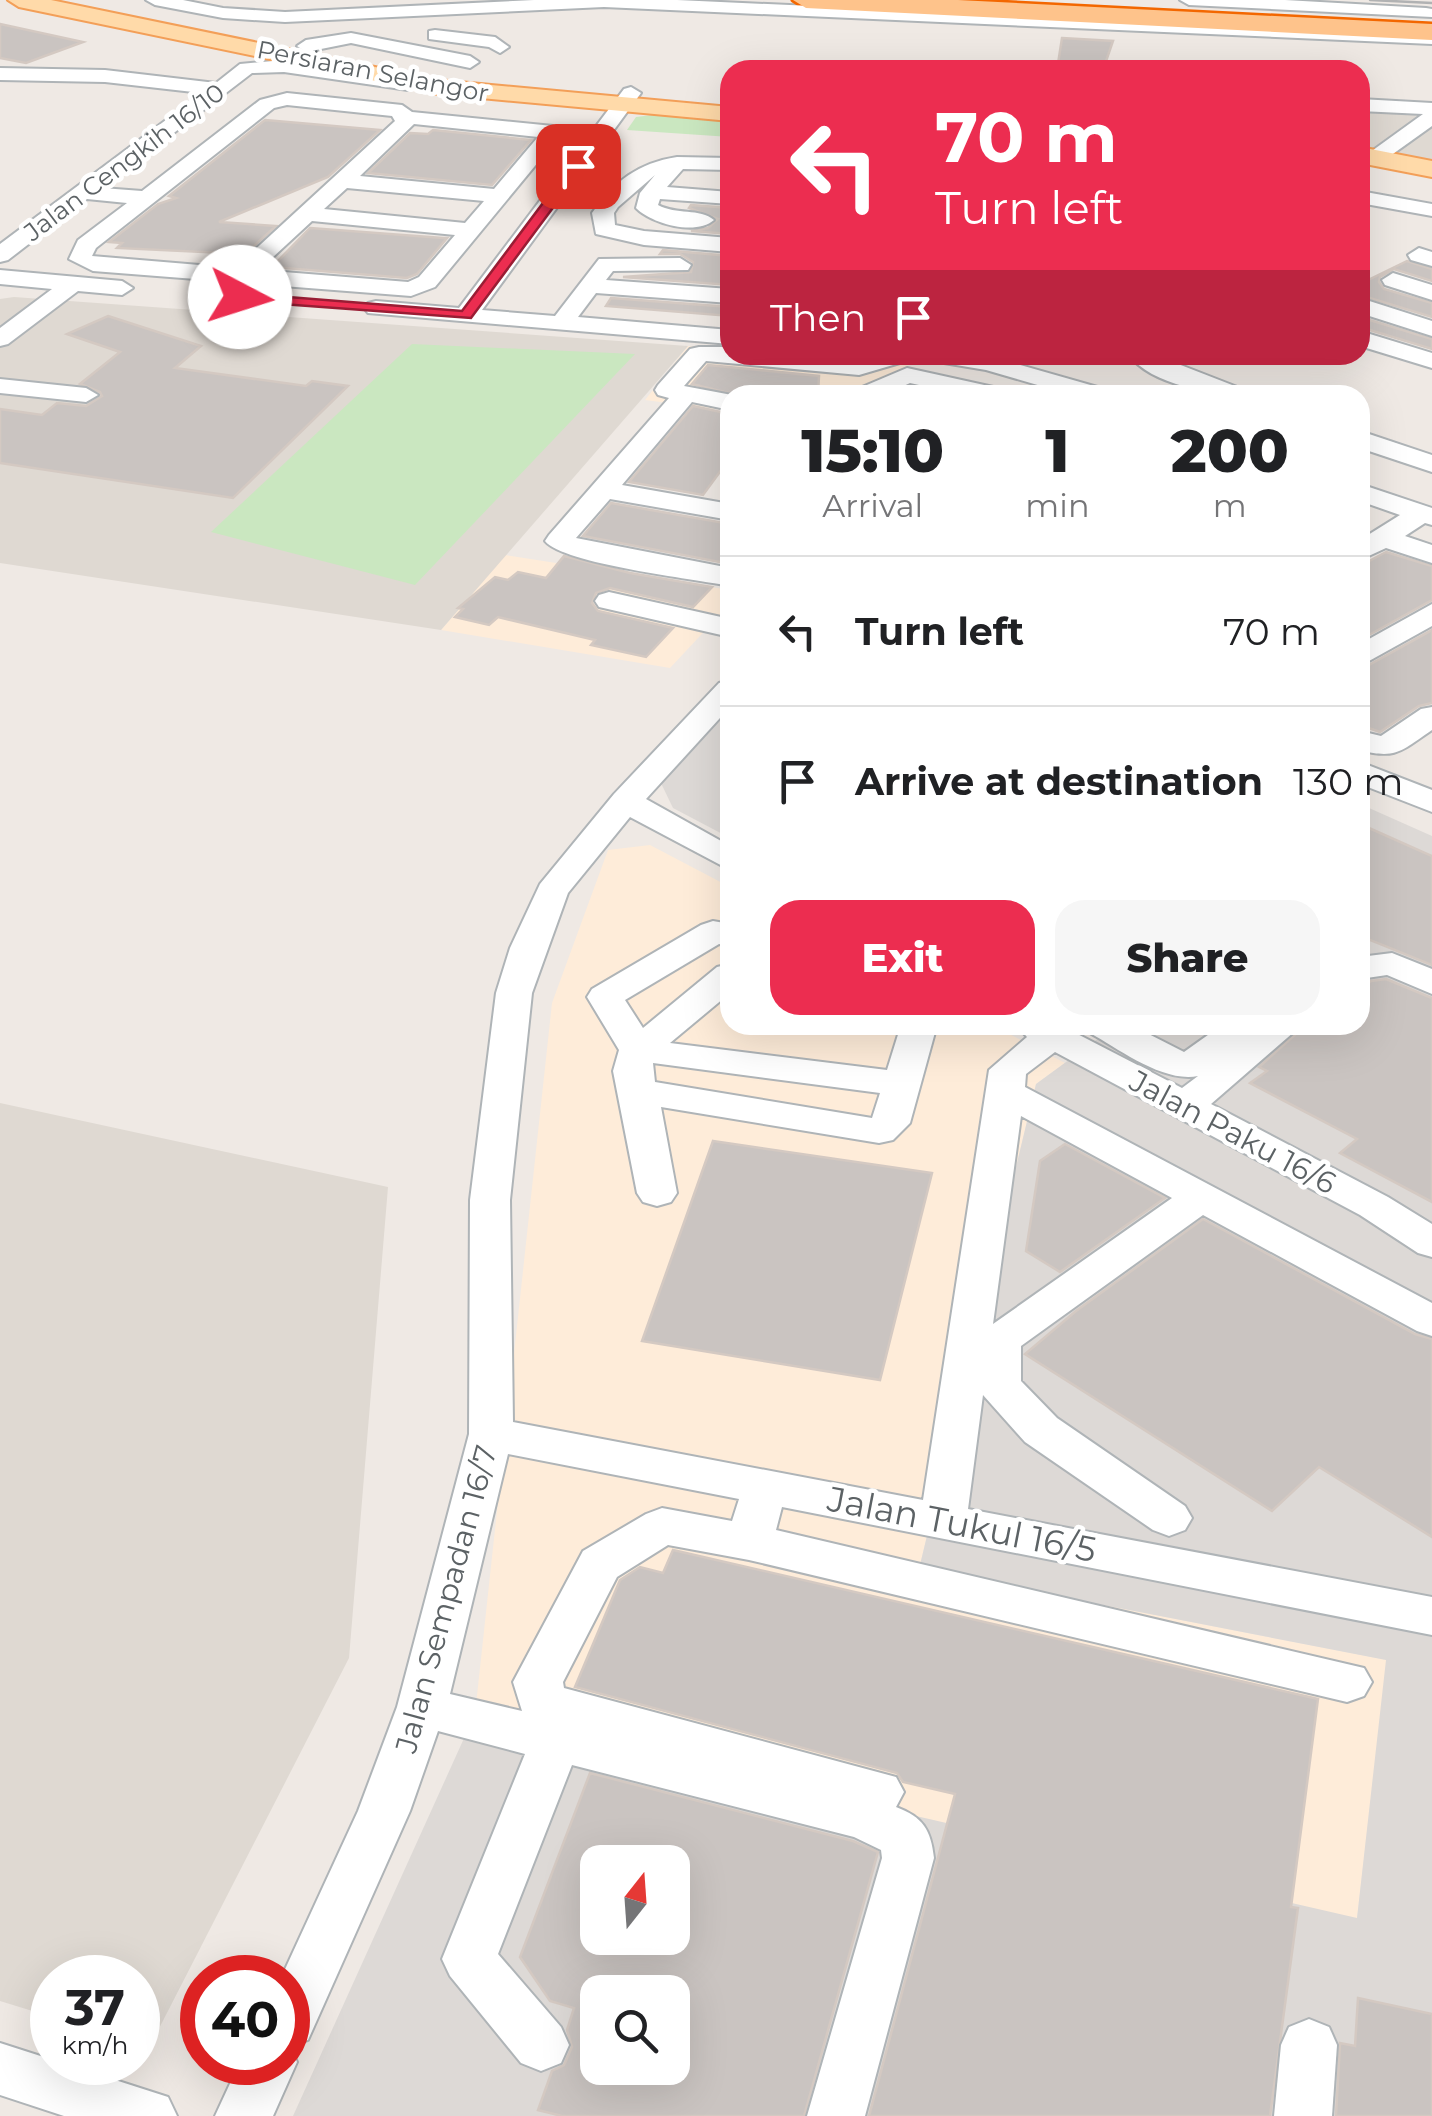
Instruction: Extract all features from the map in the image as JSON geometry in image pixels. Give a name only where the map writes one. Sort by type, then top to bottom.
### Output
[{"type":"highway","points":[[806,0],[1432,36]]},
{"type":"highway","points":[[971,0],[1432,22]]},
{"type":"main road","name":"Persiaran Selangor","points":[[19,0],[167,29],[720,113]]},
{"type":"main road","name":"Persiaran Selangor","points":[[87,0],[454,75]]},
{"type":"main road","name":"Persiaran Selangor","points":[[626,100],[720,99]]},
{"type":"main road","points":[[1370,162],[1432,168]]},
{"type":"main road","points":[[1370,164],[1432,186]]},
{"type":"street","points":[[155,0],[223,13],[285,17],[513,4],[681,4],[1432,36]]},
{"type":"street","points":[[273,0],[330,5],[343,0]]},
{"type":"street","points":[[444,0],[513,4]]},
{"type":"street","points":[[1188,0],[1432,14]]},
{"type":"street","points":[[167,29],[238,54],[247,68],[284,66],[454,75],[500,47],[495,42],[394,29],[306,46]]},
{"type":"street","points":[[350,38],[454,75]]},
{"type":"street","points":[[50,54],[85,63],[105,76]]},
{"type":"street","name":"Jalan Cengkih 16/10","points":[[0,254],[247,68]]},
{"type":"street","points":[[0,74],[105,76],[220,89]]},
{"type":"street","points":[[203,294],[230,276],[306,214],[403,120],[542,128],[550,130],[550,134],[427,282],[411,290],[230,276],[112,267],[80,259],[86,246],[268,104],[287,100],[396,109],[402,111],[403,120]]},
{"type":"street","points":[[466,315],[626,100]]},
{"type":"street","points":[[1370,106],[1432,113]]},
{"type":"street","points":[[1370,158],[1432,113]]},
{"type":"street","points":[[586,228],[642,171],[677,163],[720,164]]},
{"type":"street","points":[[677,163],[651,193],[646,208],[657,215],[720,221]]},
{"type":"street","points":[[342,181],[485,213]]},
{"type":"street","points":[[85,193],[147,198]]},
{"type":"street","points":[[651,193],[720,197]]},
{"type":"street","points":[[325,196],[485,213]]},
{"type":"street","points":[[1370,199],[1432,210]]},
{"type":"street","points":[[306,214],[485,213]]},
{"type":"street","points":[[533,225],[720,244]]},
{"type":"street","points":[[565,318],[608,264],[695,266]]},
{"type":"street","points":[[0,276],[466,315],[720,326]]},
{"type":"street","points":[[1393,280],[1432,293]]},
{"type":"street","points":[[0,339],[73,284]]},
{"type":"street","points":[[588,286],[720,295]]},
{"type":"street","points":[[1370,308],[1432,329]]},
{"type":"street","points":[[565,318],[720,336]]},
{"type":"street","points":[[1370,341],[1432,361]]},
{"type":"street","points":[[720,355],[699,354],[667,390],[720,400]]},
{"type":"street","points":[[830,365],[868,365]]},
{"type":"street","points":[[996,365],[1064,385]]},
{"type":"street","points":[[1108,385],[1138,365]]},
{"type":"street","points":[[1158,365],[1210,385]]},
{"type":"street","points":[[885,385],[906,375],[952,385]]},
{"type":"street","points":[[0,386],[86,396]]},
{"type":"street","points":[[685,395],[559,541],[720,575]]},
{"type":"street","points":[[1370,442],[1432,464]]},
{"type":"street","points":[[604,490],[720,510]]},
{"type":"street","points":[[1370,499],[1427,516]]},
{"type":"street","points":[[1372,544],[1427,516]]},
{"type":"street","points":[[1372,544],[1432,555]]},
{"type":"street","points":[[609,601],[720,626]]},
{"type":"street","points":[[1370,650],[1432,613]]},
{"type":"street","name":"Jalan Sempadan 16/7","points":[[310,1974],[384,1811],[422,1707],[491,1434],[490,1200],[514,994],[552,892],[626,800],[720,700]]},
{"type":"street","points":[[1370,743],[1386,747],[1432,716]]},
{"type":"street","points":[[1370,776],[1432,802]]},
{"type":"street","points":[[626,800],[720,854]]},
{"type":"street","points":[[638,1050],[605,996],[713,932],[720,933]]},
{"type":"street","points":[[1370,967],[1392,964],[1432,984]]},
{"type":"street","points":[[657,1193],[632,1071],[638,1050],[720,992]]},
{"type":"street","points":[[638,1091],[879,1131],[891,1124],[911,1035]]},
{"type":"street","points":[[943,1520],[1008,1070],[1039,1035]]},
{"type":"street","name":"Jalan Paku 16/6","points":[[1050,1035],[1374,1206],[1432,1243]]},
{"type":"street","points":[[1122,1035],[1190,1066],[1232,1035]]},
{"type":"street","points":[[1184,1106],[1272,1035]]},
{"type":"street","points":[[638,1050],[902,1084]]},
{"type":"street","points":[[1005,1092],[1432,1320]]},
{"type":"street","points":[[1169,1518],[1041,1430],[999,1385],[1000,1342],[1014,1328],[1201,1196]]},
{"type":"street","name":"Jalan Tukul 16/5","points":[[491,1434],[1432,1616]]},
{"type":"street","points":[[750,1542],[765,1486]]},
{"type":"street","points":[[878,1792],[543,1703],[538,1682],[600,1564],[662,1526],[750,1542],[1348,1682]]},
{"type":"street","points":[[422,1707],[854,1815],[889,1826],[906,1838],[908,1858],[836,2116]]},
{"type":"street","points":[[541,2045],[469,1959],[555,1743]]},
{"type":"street","points":[[1303,2116],[1309,2044]]},
{"type":"street","points":[[0,2068],[148,2116]]},
{"type":"street","points":[[244,2116],[258,2085]]},
{"type":"shaded area","points":[[1370,100],[1432,103],[1432,160],[1370,149]]},
{"type":"shaded area","points":[[0,299],[688,346],[441,630],[0,563]]},
{"type":"shaded area","points":[[688,346],[720,348],[720,365],[910,365],[870,385],[720,385],[720,410],[645,400]]},
{"type":"shaded area","points":[[505,555],[720,588],[720,615],[670,668],[441,630]]},
{"type":"shaded area","points":[[720,710],[720,833],[673,808],[659,779]]},
{"type":"shaded area","points":[[1370,808],[1432,836],[1432,2116],[293,2116],[475,1714],[1357,1918],[1386,1660],[919,1569],[1036,1084],[1103,1035],[1370,1035]]},
{"type":"shaded area","points":[[650,845],[720,882],[720,1035],[1011,1035],[1065,1063],[1036,1084],[919,1569],[1387,1660],[1357,1919],[475,1714],[552,1003],[608,850]]},
{"type":"shaded area","points":[[0,1103],[388,1187],[349,1658],[197,1955],[180,1955],[180,1988],[160,2027],[160,1955],[30,1955],[30,2010],[0,2001]]},
{"type":"green space","points":[[636,117],[720,118],[720,136],[627,130]]},
{"type":"green space","points":[[412,344],[635,354],[415,585],[211,532]]},
{"type":"building","points":[[0,24],[83,42],[26,63],[0,58]]},
{"type":"building","points":[[1062,38],[1113,41],[1106,60],[1059,60]]},
{"type":"building","points":[[265,120],[380,130],[328,177],[219,222],[276,226],[245,254],[117,248],[122,243],[109,242],[158,204],[176,198],[169,196]]},
{"type":"building","points":[[433,130],[531,140],[492,185],[368,173],[410,133],[428,134]]},
{"type":"building","points":[[720,207],[720,233],[691,231],[708,228],[718,219],[689,208]]},
{"type":"building","points":[[310,228],[447,238],[417,274],[407,278],[272,267]]},
{"type":"building","points":[[663,250],[720,255],[720,284],[623,277],[691,272],[693,262],[680,254],[660,254]]},
{"type":"building","points":[[1407,261],[1432,269],[1432,281],[1394,269],[1380,277],[1379,282],[1384,289],[1432,303],[1432,317],[1370,298],[1370,279]]},
{"type":"building","points":[[611,298],[720,306],[720,315],[606,306]]},
{"type":"building","points":[[108,316],[201,346],[175,368],[306,386],[312,381],[348,386],[233,498],[0,463],[0,409],[42,415],[57,403],[86,406],[102,396],[80,384],[120,352],[67,334]]},
{"type":"building","points":[[1370,320],[1432,339],[1432,349],[1370,330]]},
{"type":"building","points":[[708,365],[819,376],[819,385],[720,385],[720,391],[692,384]]},
{"type":"building","points":[[693,406],[720,412],[720,472],[703,495],[629,482]]},
{"type":"building","points":[[611,503],[720,522],[720,562],[583,536]]},
{"type":"building","points":[[1386,552],[1432,566],[1432,600],[1370,634],[1370,561]]},
{"type":"building","points":[[564,556],[630,573],[712,587],[693,607],[610,588],[596,593],[592,603],[598,611],[673,628],[646,657],[591,645],[595,640],[498,617],[489,625],[455,617],[463,609],[458,608],[495,577],[508,580],[518,572],[546,578]]},
{"type":"building","points":[[1432,630],[1432,703],[1419,706],[1380,732],[1370,728],[1370,664]]},
{"type":"building","points":[[1370,828],[1432,856],[1432,965],[1370,940]]},
{"type":"building","points":[[1386,979],[1432,998],[1432,1202],[1340,1153],[1357,1139],[1250,1083],[1267,1071],[1259,1067],[1295,1035],[1370,1035],[1371,981]]},
{"type":"building","points":[[713,1141],[932,1173],[880,1380],[642,1341]]},
{"type":"building","points":[[1065,1144],[1165,1198],[1060,1272],[1026,1251],[1040,1161]]},
{"type":"building","points":[[1203,1219],[1415,1334],[1432,1339],[1432,1537],[1319,1467],[1272,1511],[1025,1354],[1076,1311]]},
{"type":"building","points":[[673,1550],[1318,1699],[1291,1907],[1298,1908],[1270,2116],[869,2116],[955,1794],[903,1782],[897,1773],[575,1687],[620,1580],[640,1567],[663,1573]]},
{"type":"building","points":[[590,1773],[853,1841],[878,1852],[804,2116],[562,2116],[538,2110],[552,2071],[564,2065],[572,2047],[567,2030],[574,2008],[550,2001],[520,1957]]},
{"type":"building","points":[[1358,1998],[1432,2014],[1432,2116],[1336,2116],[1340,2043],[1355,2046]]},
{"type":"tram line","points":[[1370,0],[1432,3]]},
{"type":"route","points":[[240,297],[466,315],[578,166]]}]
